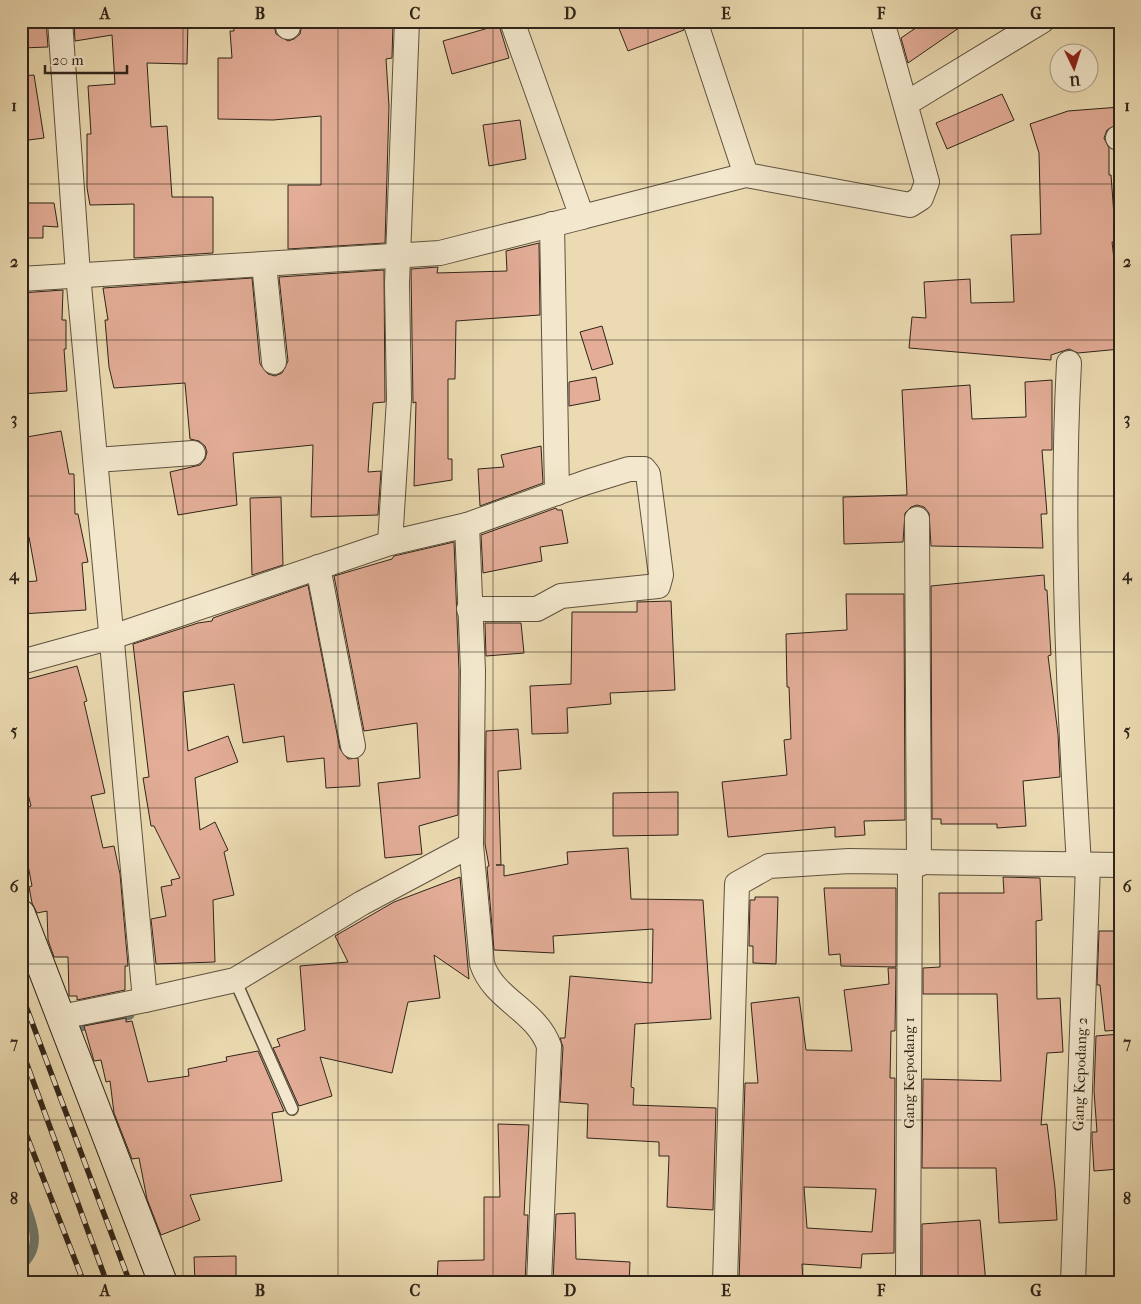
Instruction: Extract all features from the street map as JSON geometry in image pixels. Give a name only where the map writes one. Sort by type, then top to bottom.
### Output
[{"type":"street","points":[[60,21],[78,274],[145,1000]]},
{"type":"street","points":[[390,543],[399,399],[397,284],[400,255],[407,21]]},
{"type":"street","points":[[512,21],[582,217]]},
{"type":"street","points":[[695,21],[746,175]]},
{"type":"street","points":[[21,279],[78,274],[440,254],[746,175],[910,206],[921,198],[927,182],[907,103],[882,21]]},
{"type":"street","points":[[907,103],[1042,21]]},
{"type":"street","points":[[552,224],[556,493]]},
{"type":"street","points":[[264,264],[274,362]]},
{"type":"street","name":"Gang Kepodang 2","points":[[1069,363],[1064,446],[1068,683],[1084,865],[1074,1283]]},
{"type":"street","points":[[96,460],[193,454]]},
{"type":"street","points":[[21,662],[112,637],[390,543],[467,526],[556,493],[629,470],[644,469],[648,474],[661,575],[658,586],[561,596],[537,609],[469,609]]},
{"type":"street","name":"Gang Kepodang 1","points":[[908,1283],[915,864],[917,520]]},
{"type":"street","points":[[467,526],[473,671],[471,845],[482,964],[487,978],[494,987],[529,1016],[545,1036],[549,1046],[539,1283]]},
{"type":"street","points":[[318,567],[353,746]]},
{"type":"street","points":[[61,1017],[235,980],[362,903],[471,845]]},
{"type":"street","points":[[726,1283],[737,884],[769,866],[849,861],[915,864],[1120,865]]},
{"type":"street","points":[[21,914],[163,1283]]},
{"type":"lane","points":[[235,980],[292,1109]]},
{"type":"building","points":[[21,21],[46,21],[48,47],[21,48]]},
{"type":"building","points":[[74,21],[188,21],[187,64],[147,63],[151,127],[167,126],[172,197],[213,197],[213,253],[134,258],[134,204],[90,205],[87,188],[87,134],[91,134],[88,86],[115,84],[112,35],[75,41]]},
{"type":"building","points":[[233,21],[261,21],[261,25],[274,25],[276,34],[288,41],[300,34],[302,24],[317,24],[317,21],[393,21],[392,58],[386,59],[389,106],[385,243],[288,249],[288,185],[321,185],[321,116],[273,120],[218,119],[218,58],[232,58],[230,31],[234,31]]},
{"type":"building","points":[[616,21],[682,21],[684,30],[628,51]]},
{"type":"building","points":[[926,21],[969,21],[908,63],[901,38]]},
{"type":"building","points":[[499,25],[509,58],[452,74],[443,41]]},
{"type":"building","points":[[34,75],[44,138],[21,141],[21,76]]},
{"type":"building","points":[[1002,94],[1014,120],[947,149],[936,123]]},
{"type":"building","points":[[1120,107],[1120,123],[1107,130],[1104,138],[1109,148],[1109,175],[1111,175],[1116,242],[1112,242],[1120,310],[1120,349],[1078,353],[1069,349],[1051,355],[1051,360],[909,348],[912,317],[926,318],[924,282],[970,279],[971,303],[1014,302],[1011,235],[1041,234],[1039,153],[1030,124],[1068,111]]},
{"type":"building","points":[[520,120],[526,159],[489,166],[483,125]]},
{"type":"building","points":[[21,203],[54,203],[58,227],[43,226],[43,238],[21,238]]},
{"type":"building","points":[[539,243],[540,315],[456,321],[455,379],[448,379],[448,459],[452,459],[452,480],[414,486],[416,402],[413,403],[411,269],[438,267],[437,273],[507,271],[506,251]]},
{"type":"building","points":[[384,270],[385,402],[373,403],[368,472],[381,471],[378,515],[311,517],[313,445],[233,453],[237,505],[178,515],[170,472],[200,465],[205,459],[207,452],[205,446],[199,441],[190,439],[185,383],[114,388],[109,367],[105,320],[108,320],[103,288],[252,278],[260,364],[268,374],[275,376],[282,373],[288,361],[279,277]]},
{"type":"building","points":[[63,290],[62,320],[66,320],[66,349],[64,349],[67,391],[21,394],[21,293]]},
{"type":"building","points":[[602,326],[613,364],[592,370],[580,332]]},
{"type":"building","points":[[596,377],[600,400],[569,406],[569,382]]},
{"type":"building","points":[[1052,380],[1052,450],[1042,450],[1047,514],[1041,514],[1043,548],[931,546],[929,513],[924,507],[917,505],[911,507],[905,513],[903,542],[844,544],[843,497],[907,495],[902,390],[970,385],[972,419],[1026,417],[1025,382]]},
{"type":"building","points":[[61,431],[69,474],[74,474],[75,514],[78,514],[88,562],[82,563],[86,610],[21,614],[21,582],[37,581],[29,537],[24,538],[21,522],[21,438]]},
{"type":"building","points":[[541,446],[543,483],[480,506],[478,469],[504,467],[501,455]]},
{"type":"building","points":[[281,497],[283,565],[252,575],[250,498]]},
{"type":"building","points":[[556,508],[557,510],[562,510],[568,543],[540,547],[542,561],[483,573],[481,535]]},
{"type":"building","points":[[454,542],[459,671],[458,815],[419,826],[422,854],[385,858],[378,783],[420,778],[417,723],[364,731],[334,576],[392,559],[394,556]]},
{"type":"building","points":[[1044,575],[1045,590],[1047,590],[1051,655],[1048,656],[1058,734],[1060,777],[1023,781],[1026,826],[997,828],[997,824],[941,824],[941,819],[932,819],[931,586]]},
{"type":"building","points":[[308,585],[340,749],[348,759],[358,758],[360,786],[326,788],[324,758],[287,762],[284,736],[243,743],[234,684],[183,692],[188,751],[228,736],[238,762],[195,778],[200,830],[215,822],[228,850],[224,852],[234,895],[213,900],[215,962],[156,964],[151,919],[166,916],[161,887],[172,885],[171,880],[180,878],[154,826],[151,826],[143,778],[149,777],[133,644],[198,623],[212,621],[213,618]]},
{"type":"building","points":[[846,594],[904,594],[905,820],[864,821],[865,835],[835,837],[835,827],[728,837],[722,782],[787,775],[784,740],[791,739],[789,687],[787,687],[786,634],[847,630]]},
{"type":"building","points":[[671,601],[675,690],[610,693],[611,704],[567,708],[568,733],[532,734],[530,686],[571,684],[572,612],[637,612],[637,602]]},
{"type":"building","points":[[485,623],[521,623],[524,653],[486,656]]},
{"type":"building","points":[[77,666],[87,701],[84,702],[105,793],[91,796],[103,848],[114,846],[120,874],[128,966],[125,966],[125,990],[77,1000],[77,996],[69,996],[68,957],[54,957],[48,940],[47,911],[37,913],[32,903],[29,887],[32,886],[21,829],[21,809],[31,806],[21,766],[21,681]]},
{"type":"building","points":[[518,729],[521,769],[498,771],[501,865],[504,865],[504,876],[568,864],[567,852],[628,848],[631,899],[703,900],[711,1019],[635,1024],[631,1087],[634,1088],[633,1105],[716,1108],[713,1210],[667,1207],[669,1156],[659,1156],[659,1142],[587,1138],[588,1104],[560,1102],[563,1047],[560,1038],[565,1038],[570,976],[652,983],[653,929],[553,936],[554,953],[494,950],[487,867],[489,866],[485,844],[486,731]]},
{"type":"building","points":[[678,792],[678,835],[613,836],[613,793]]},
{"type":"building","points":[[460,877],[469,979],[434,955],[440,998],[408,1002],[392,1073],[320,1057],[332,1096],[299,1106],[273,1048],[280,1046],[277,1039],[305,1030],[300,966],[348,962],[335,936],[394,902]]},
{"type":"building","points":[[1003,877],[1040,878],[1042,920],[1036,921],[1037,999],[1060,998],[1063,1052],[1047,1053],[1041,1125],[1047,1124],[1057,1220],[999,1223],[996,1168],[922,1168],[923,1079],[1001,1081],[997,994],[923,994],[923,968],[940,967],[939,893],[1004,893]]},
{"type":"building","points":[[824,888],[896,888],[896,967],[841,966],[840,954],[829,955]]},
{"type":"building","points":[[755,897],[778,897],[776,964],[753,963],[753,946],[749,946],[750,900],[755,900]]},
{"type":"building","points":[[1099,931],[1118,931],[1120,1030],[1105,1031],[1100,985],[1097,985]]},
{"type":"building","points":[[888,968],[896,968],[895,1031],[891,1031],[890,1078],[895,1078],[894,1253],[862,1254],[861,1268],[802,1264],[803,1283],[739,1283],[745,1083],[758,1083],[751,1003],[799,997],[806,1050],[852,1051],[844,990],[889,984]],"holes":[[[804,1187],[876,1189],[872,1232],[807,1228]]]},
{"type":"building","points":[[126,1018],[126,1022],[132,1021],[148,1082],[189,1076],[188,1069],[227,1061],[226,1057],[258,1051],[284,1111],[272,1113],[282,1181],[190,1195],[200,1220],[161,1235],[147,1199],[139,1158],[132,1159],[114,1113],[110,1081],[106,1082],[101,1060],[94,1061],[84,1026]]},
{"type":"building","points":[[1120,1034],[1120,1169],[1094,1171],[1092,1132],[1097,1132],[1094,1091],[1096,1036]]},
{"type":"building","points":[[498,1124],[529,1125],[524,1215],[528,1215],[525,1283],[437,1283],[438,1261],[484,1260],[484,1197],[500,1197]]},
{"type":"building","points":[[575,1213],[576,1259],[630,1262],[629,1283],[553,1283],[556,1214]]},
{"type":"building","points":[[980,1220],[986,1283],[922,1283],[922,1224]]},
{"type":"building","points":[[236,1256],[236,1283],[195,1283],[194,1257]]},
{"type":"waterway","points":[[80,1027],[130,1015]]},
{"type":"waterway","points":[[21,1192],[34,1231],[33,1249],[29,1258],[21,1266]]},
{"type":"railway","points":[[21,993],[130,1283]]},
{"type":"railway","points":[[21,1048],[107,1283]]},
{"type":"railway","points":[[21,1121],[84,1283]]}]
